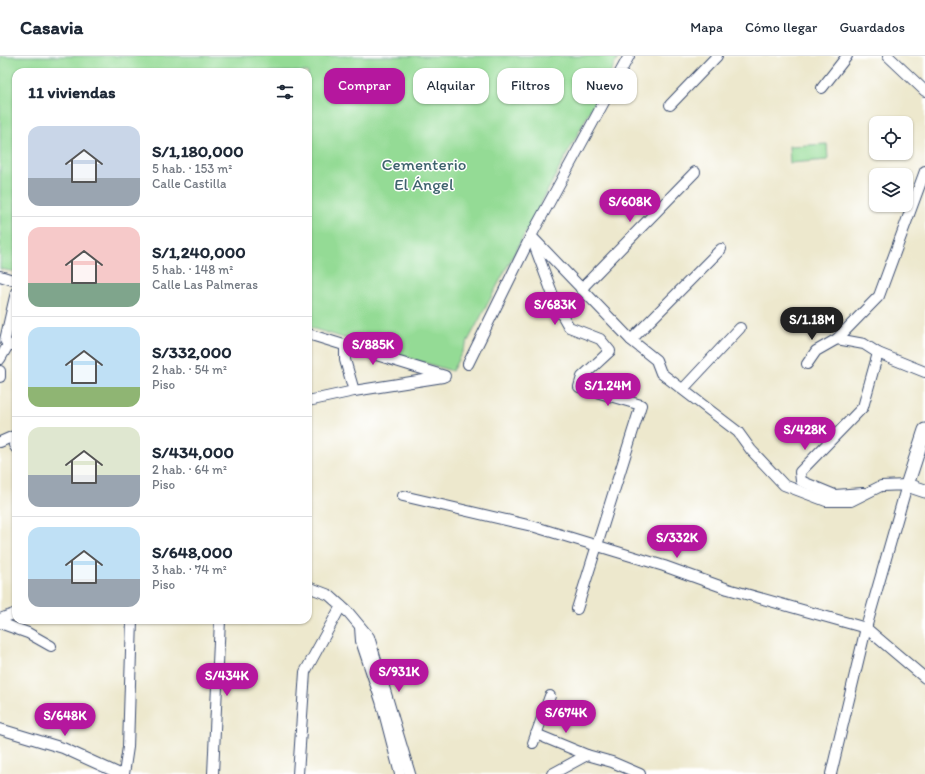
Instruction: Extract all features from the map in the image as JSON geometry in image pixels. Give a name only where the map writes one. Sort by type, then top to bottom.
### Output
[{"type":"street","points":[[468,364],[531,236],[629,56]]},
{"type":"street","points":[[670,105],[717,56]]},
{"type":"street","points":[[822,88],[847,56]]},
{"type":"street","points":[[888,56],[925,91]]},
{"type":"street","points":[[807,364],[816,351],[837,339],[879,296],[905,222],[922,188],[925,171]]},
{"type":"street","points":[[581,289],[696,172]]},
{"type":"street","points":[[531,236],[631,340],[656,360],[661,374],[683,388],[738,432],[752,450],[784,485],[826,501],[851,501],[881,486],[907,485],[925,491]]},
{"type":"street","points":[[531,236],[557,306],[569,327],[600,339],[610,351],[582,378],[579,388],[641,404],[577,609]]},
{"type":"street","points":[[631,340],[721,249]]},
{"type":"street","points":[[0,276],[12,279]]},
{"type":"street","points":[[0,359],[12,345],[5,340],[12,308]]},
{"type":"street","points":[[683,388],[740,328]]},
{"type":"street","points":[[312,335],[445,376],[354,391],[312,400]]},
{"type":"street","points":[[837,339],[864,344],[878,353],[925,372]]},
{"type":"street","points":[[344,345],[345,360],[354,391]]},
{"type":"street","points":[[868,493],[835,495],[801,480],[800,472],[863,407],[878,353]]},
{"type":"street","points":[[0,371],[0,377]]},
{"type":"street","points":[[831,774],[866,628],[907,485],[925,430]]},
{"type":"street","points":[[0,442],[12,438]]},
{"type":"street","points":[[403,496],[532,526],[597,547],[664,566],[728,589],[866,628],[925,678]]},
{"type":"street","points":[[312,589],[329,595],[349,613],[369,637],[373,646],[410,774]]},
{"type":"street","points":[[298,774],[305,672],[341,606]]},
{"type":"street","points":[[0,619],[12,614]]},
{"type":"street","points":[[0,623],[28,633],[51,646]]},
{"type":"street","points":[[124,774],[128,747],[132,624]]},
{"type":"street","points":[[214,774],[220,624]]},
{"type":"street","points":[[360,628],[361,641],[381,701],[400,774]]},
{"type":"street","points":[[550,696],[535,739],[612,762],[640,774]]},
{"type":"street","points":[[0,729],[63,748],[120,774]]},
{"type":"street","points":[[552,774],[587,755]]},
{"type":"green space","name":"Cementerio El Ángel","points":[[0,56],[619,56],[613,68],[572,68],[572,104],[594,104],[452,371],[312,328],[312,68],[12,68],[12,271],[0,269]]},
{"type":"green space","points":[[827,144],[828,160],[790,163],[789,146]]}]
